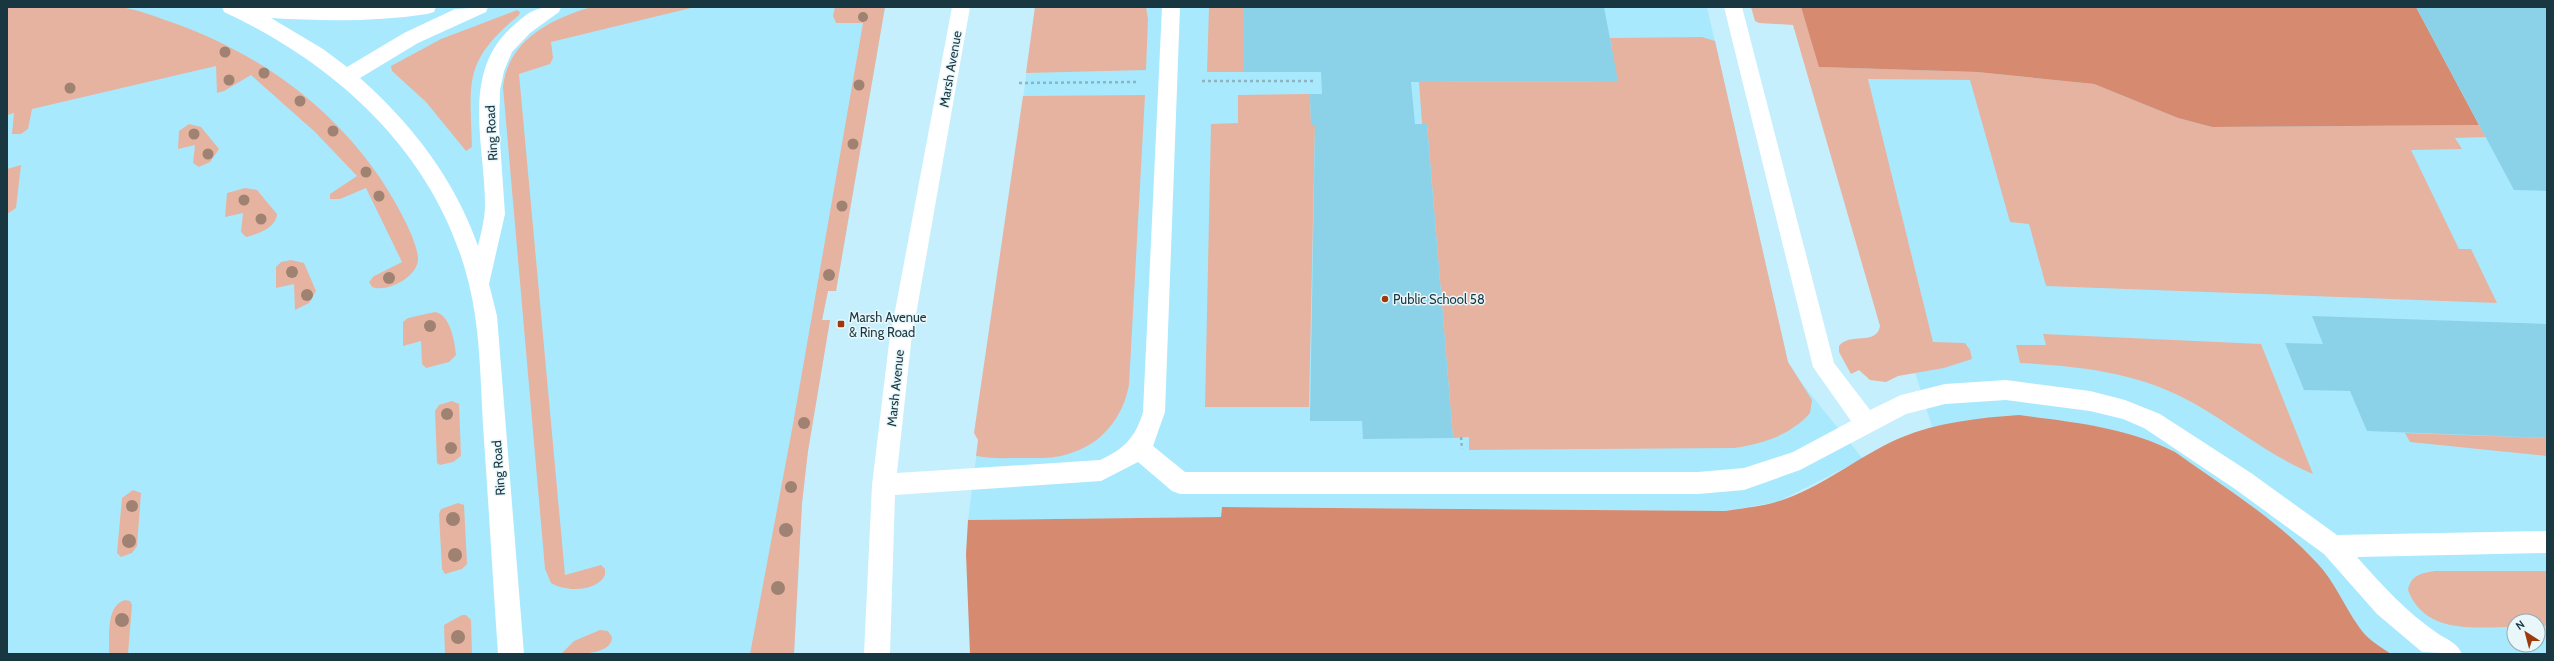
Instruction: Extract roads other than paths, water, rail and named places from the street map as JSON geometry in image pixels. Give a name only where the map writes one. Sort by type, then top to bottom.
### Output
[{"type":"street","name":"Ring Road","points":[[232,8],[343,15],[396,13],[426,7]]},
{"type":"street","points":[[347,77],[396,44],[441,21],[479,7]]},
{"type":"street","name":"Ring Road","points":[[479,283],[495,206],[489,99],[492,78],[501,54],[515,36],[552,7]]},
{"type":"street","name":"Marsh Avenue","points":[[877,654],[884,485],[900,343],[961,7]]},
{"type":"street","points":[[884,485],[1101,470],[1122,462],[1138,448],[1150,432],[1154,412],[1171,7]]},
{"type":"street","points":[[1733,7],[1824,367],[1866,422]]},
{"type":"street","name":"Ring Road","points":[[232,8],[300,42],[347,77],[410,142],[447,197],[479,283],[486,316],[511,654]]},
{"type":"street","points":[[1138,448],[1180,483],[1698,483],[1744,479],[1800,460],[1866,422],[1901,405],[1945,394],[2000,389],[2090,401],[2125,410],[2152,421],[2243,481],[2333,546],[2391,613],[2410,631],[2449,654]]},
{"type":"street","points":[[2333,546],[2547,542]]},
{"type":"place","name":"Public School 58","points":[[1385,299]]},
{"type":"place","name":"Marsh Avenue & Ring Road","points":[[841,324]]}]
